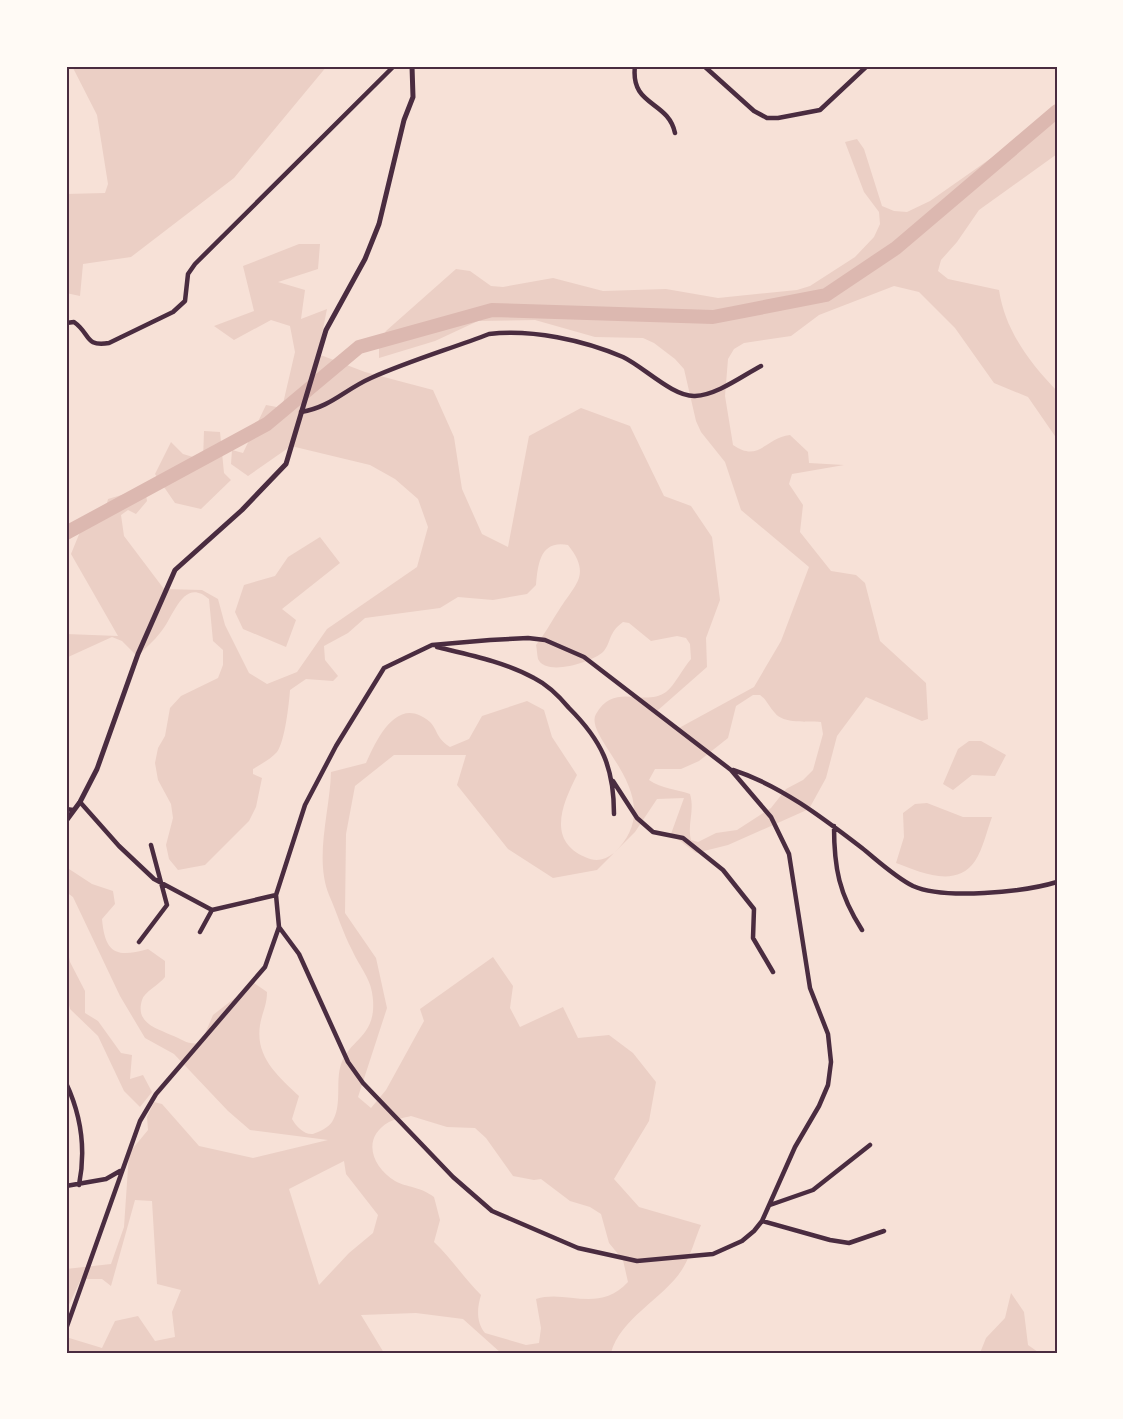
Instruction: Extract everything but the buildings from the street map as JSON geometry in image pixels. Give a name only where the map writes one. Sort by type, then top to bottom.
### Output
[{"type":"street","points":[[66,323],[74,322],[91,343],[98,345],[109,343],[173,312],[185,301],[188,274],[195,264],[394,66]]},
{"type":"street","points":[[66,821],[80,802],[97,769],[166,584],[188,556],[242,510],[286,464],[326,330],[365,259],[379,224],[404,120],[412,97],[412,66]]},
{"type":"street","points":[[635,66],[633,77],[638,93],[673,121],[675,133]]},
{"type":"street","points":[[704,66],[754,111],[766,118],[820,110],[867,66]]},
{"type":"street","points":[[301,412],[322,408],[356,385],[392,369],[489,334],[533,333],[620,356],[682,394],[693,396],[706,394],[761,366]]},
{"type":"street","points":[[66,1329],[120,1171],[148,1106],[265,967],[279,927],[276,895],[305,805],[336,746],[384,668],[432,645],[528,638],[562,646],[584,657],[627,688],[732,770],[771,817],[787,848],[794,879],[810,987],[824,1018],[830,1047],[828,1085],[795,1147],[762,1221],[742,1241],[713,1254],[636,1261],[578,1248],[492,1211],[453,1177],[363,1083],[348,1062],[299,954],[279,927]]},
{"type":"street","points":[[432,645],[500,664],[541,681],[586,725],[603,748],[612,779],[614,814]]},
{"type":"street","points":[[732,770],[752,777],[834,826],[913,886],[946,893],[1017,890],[1057,882]]},
{"type":"street","points":[[612,779],[637,818],[653,832],[683,838],[723,870],[754,909],[753,938],[773,972]]},
{"type":"street","points":[[80,802],[119,846],[162,884],[212,910],[276,895]]},
{"type":"street","points":[[66,809],[73,810]]},
{"type":"street","points":[[834,826],[837,874],[841,889],[846,905],[862,930]]},
{"type":"street","points":[[139,942],[167,905],[151,845]]},
{"type":"street","points":[[200,932],[212,910]]},
{"type":"street","points":[[66,1083],[73,1098],[82,1143],[83,1158],[79,1185]]},
{"type":"street","points":[[770,1205],[813,1190],[870,1145]]},
{"type":"street","points":[[66,1186],[106,1179],[120,1171]]},
{"type":"street","points":[[762,1221],[849,1243],[884,1231]]},
{"type":"shaded area","points":[[72,66],[147,66],[151,69],[150,66],[327,66],[234,178],[131,257],[83,264],[80,296],[66,293],[66,194],[105,193],[108,184],[97,115]]},
{"type":"shaded area","points":[[1057,112],[1057,154],[979,210],[957,242],[941,260],[938,271],[948,279],[999,290],[1007,319],[1020,345],[1057,391],[1057,439],[1028,397],[994,383],[955,328],[919,292],[894,286],[819,315],[791,336],[744,343],[734,349],[728,359],[725,396],[733,445],[742,450],[756,451],[774,440],[790,435],[808,452],[809,463],[844,465],[792,474],[789,484],[803,505],[800,532],[831,571],[856,575],[865,583],[880,641],[926,683],[928,719],[922,721],[866,697],[837,736],[826,778],[809,809],[728,845],[696,853],[671,834],[684,798],[657,799],[635,832],[614,853],[630,832],[634,811],[631,791],[595,725],[596,714],[604,704],[612,699],[648,698],[666,692],[691,659],[690,644],[686,638],[677,636],[651,641],[629,623],[623,622],[614,630],[603,652],[597,656],[569,666],[550,667],[543,664],[538,659],[536,645],[575,586],[580,572],[575,555],[568,545],[559,544],[551,546],[542,555],[536,585],[527,594],[493,600],[458,597],[440,608],[365,618],[348,633],[324,646],[325,660],[338,676],[333,681],[306,679],[290,690],[280,747],[272,757],[253,769],[253,774],[262,778],[256,807],[249,821],[205,865],[178,870],[169,859],[166,845],[173,818],[171,804],[158,780],[155,763],[158,748],[165,736],[170,708],[181,696],[218,678],[223,665],[223,650],[213,641],[209,599],[200,593],[192,592],[186,595],[160,633],[140,654],[136,655],[122,641],[112,637],[66,658],[66,634],[118,636],[71,554],[82,527],[103,520],[108,499],[145,488],[147,501],[136,514],[128,510],[121,515],[124,536],[164,589],[202,590],[218,599],[225,625],[249,673],[267,684],[297,672],[327,629],[417,567],[428,527],[418,499],[395,479],[370,465],[291,446],[248,476],[231,464],[232,450],[243,453],[266,405],[282,408],[295,352],[290,326],[271,320],[234,340],[214,326],[254,311],[243,266],[299,244],[320,244],[318,269],[278,282],[305,290],[301,319],[327,309],[318,354],[365,372],[433,390],[454,437],[462,489],[482,534],[508,547],[529,436],[581,408],[630,426],[664,496],[691,506],[712,537],[720,600],[706,638],[707,667],[657,711],[679,728],[754,687],[781,641],[809,567],[741,510],[725,462],[701,432],[696,421],[684,369],[654,343],[643,338],[595,337],[535,320],[478,321],[435,341],[379,358],[379,343],[386,331],[456,269],[470,271],[491,286],[503,287],[553,278],[603,291],[666,289],[718,298],[797,290],[810,286],[855,257],[874,237],[880,224],[879,212],[864,192],[845,142],[857,139],[864,149],[882,206],[894,211],[907,212],[930,201]],"holes":[[[753,695],[760,695],[779,717],[796,721],[821,722],[823,734],[813,770],[803,780],[786,789],[771,808],[737,830],[716,833],[698,842],[691,840],[690,794],[649,780],[655,769],[681,769],[699,761],[728,738],[736,706]]]},
{"type":"shaded area","points":[[204,431],[220,432],[224,473],[231,480],[201,509],[175,503],[155,474],[171,442],[183,454],[203,460]]},
{"type":"shaded area","points":[[320,537],[340,563],[282,609],[296,620],[286,647],[243,629],[235,612],[244,585],[275,576],[288,557]]},
{"type":"shaded area","points":[[527,701],[544,710],[552,737],[577,775],[567,797],[561,820],[565,841],[573,850],[585,857],[592,860],[603,859],[614,853],[597,870],[553,878],[508,849],[457,785],[466,755],[394,755],[355,786],[346,834],[345,913],[376,958],[387,1008],[358,1097],[371,1108],[386,1090],[424,1021],[420,1009],[493,957],[513,986],[510,1008],[520,1027],[563,1007],[578,1038],[609,1035],[633,1053],[656,1082],[649,1121],[614,1179],[639,1207],[701,1225],[683,1268],[666,1289],[633,1318],[616,1340],[611,1353],[501,1353],[463,1319],[416,1313],[361,1315],[384,1353],[66,1353],[66,1337],[102,1348],[115,1321],[138,1316],[155,1341],[175,1337],[172,1312],[181,1290],[157,1284],[152,1201],[135,1200],[111,1286],[102,1279],[81,1279],[66,1311],[66,1269],[111,1264],[124,1227],[129,1153],[148,1130],[147,1117],[154,1102],[162,1104],[199,1146],[253,1158],[328,1140],[250,1130],[228,1111],[174,1054],[145,1038],[120,996],[73,897],[66,892],[66,867],[92,884],[113,891],[115,904],[102,919],[106,940],[114,950],[128,953],[148,949],[165,961],[165,977],[142,1000],[141,1014],[153,1027],[186,1042],[201,1043],[213,1015],[254,983],[267,992],[260,1025],[261,1047],[276,1073],[299,1096],[292,1119],[303,1132],[313,1134],[329,1126],[335,1116],[340,1068],[344,1058],[366,1031],[373,1013],[370,986],[346,937],[325,881],[323,850],[331,772],[366,763],[382,733],[398,716],[407,713],[418,715],[430,722],[439,737],[450,747],[469,739],[482,716]],"holes":[[[411,1116],[447,1127],[475,1128],[486,1138],[513,1176],[541,1179],[570,1201],[590,1207],[601,1214],[609,1243],[623,1260],[628,1282],[617,1292],[605,1297],[536,1299],[541,1328],[539,1343],[526,1345],[485,1333],[478,1315],[481,1295],[434,1242],[440,1220],[434,1197],[395,1181],[380,1168],[373,1152],[375,1136],[391,1121]],[[344,1161],[346,1174],[378,1215],[373,1233],[349,1253],[319,1285],[289,1189]]]},
{"type":"shaded area","points":[[969,741],[981,741],[1006,755],[995,776],[972,775],[953,790],[943,784],[958,749]]},
{"type":"shaded area","points":[[927,803],[963,817],[992,817],[978,856],[967,869],[958,874],[937,876],[896,863],[904,837],[903,813],[915,804]]},
{"type":"shaded area","points":[[66,943],[70,962],[85,991],[85,1013],[98,1021],[121,1053],[132,1055],[130,1079],[143,1075],[152,1092],[140,1107],[124,1091],[98,1036],[70,1009],[66,993]]},
{"type":"shaded area","points":[[1011,1293],[1024,1312],[1028,1345],[1038,1352],[1047,1353],[980,1353],[986,1338],[1005,1318]]},
{"type":"waterway","points":[[66,533],[267,424],[359,347],[492,310],[713,317],[826,295],[896,248],[1057,111]]}]
